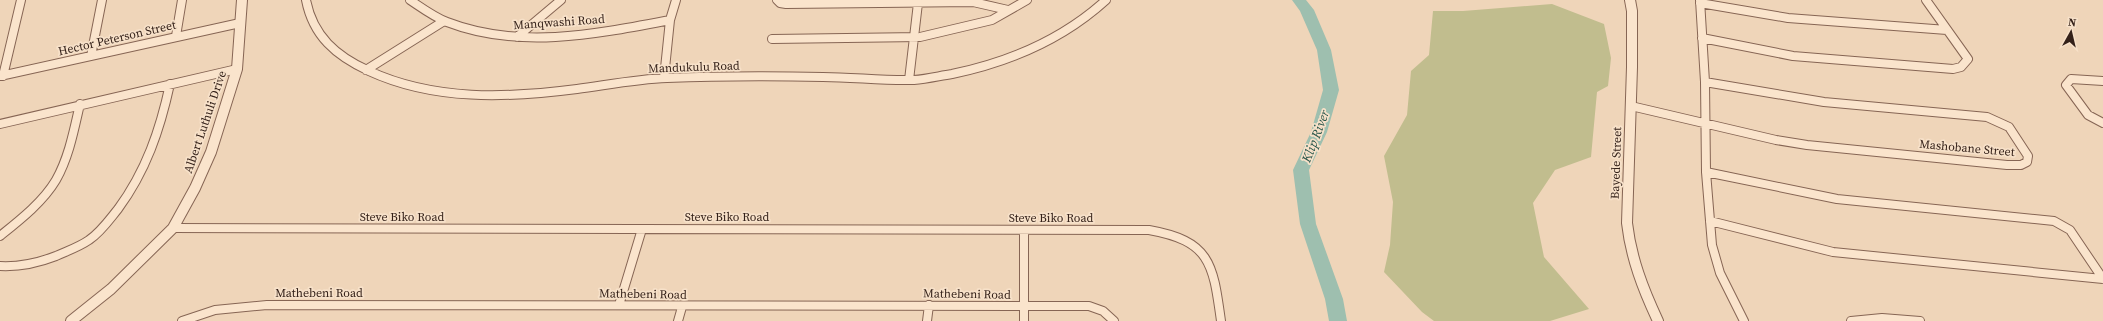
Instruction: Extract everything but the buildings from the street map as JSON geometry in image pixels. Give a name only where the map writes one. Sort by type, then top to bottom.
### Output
[{"type":"street","points":[[1,76],[21,0]]},
{"type":"street","points":[[91,56],[102,0]]},
{"type":"street","points":[[176,36],[182,0]]},
{"type":"street","name":"Albert Luthuli Drive","points":[[71,321],[111,289],[172,228],[202,176],[227,104],[237,69],[242,0]]},
{"type":"street","name":"Mandukulu Road","points":[[306,0],[307,11],[320,38],[333,50],[366,70],[400,84],[419,89],[482,96],[525,95],[664,78],[805,77],[909,80],[965,71],[1023,54],[1088,17],[1106,0]]},
{"type":"street","name":"Manqwashi Road","points":[[410,0],[444,21],[482,34],[517,38],[580,34],[670,20]]},
{"type":"street","points":[[517,38],[561,0]]},
{"type":"street","points":[[664,78],[670,20],[676,0]]},
{"type":"street","points":[[777,0],[780,3],[786,4],[973,2],[1008,10]]},
{"type":"street","points":[[772,39],[914,38],[992,20],[1026,0]]},
{"type":"street","name":"Bayede Street","points":[[1630,0],[1632,10],[1631,106],[1627,223],[1628,237],[1633,261],[1658,321]]},
{"type":"street","points":[[1702,38],[1793,56],[1953,69],[1962,68],[1968,59],[1926,0]]},
{"type":"street","points":[[1744,321],[1720,273],[1712,245],[1706,172],[1705,82],[1700,2],[1788,18],[1947,30]]},
{"type":"street","points":[[909,80],[918,3]]},
{"type":"street","points":[[366,70],[444,21]]},
{"type":"street","name":"Hector Peterson Street","points":[[1,76],[240,22]]},
{"type":"street","points":[[0,124],[80,104],[237,69]]},
{"type":"street","points":[[2103,81],[2075,79],[2069,80],[2066,85],[2088,115],[2103,123]]},
{"type":"street","name":"Mashobane Street","points":[[1631,106],[1705,124],[1807,145],[2007,165],[2021,165],[2027,162],[2028,156],[2017,137],[2008,127],[1987,117],[1810,100],[1705,82]]},
{"type":"street","points":[[0,266],[21,267],[32,265],[76,248],[90,240],[108,221],[139,179],[149,159],[164,115],[170,84]]},
{"type":"street","points":[[0,236],[35,205],[55,182],[71,144],[80,104]]},
{"type":"street","points":[[1706,172],[1837,199],[2054,221],[2070,230],[2103,279]]},
{"type":"street","points":[[1710,221],[1839,253],[2103,279]]},
{"type":"street","name":"Steve Biko Road","points":[[172,228],[1149,230],[1170,234],[1185,239],[1201,252],[1211,266],[1214,274],[1221,321]]},
{"type":"street","points":[[619,305],[642,229]]},
{"type":"street","points":[[1024,230],[1024,321]]},
{"type":"street","name":"Mathebeni Road","points":[[182,321],[215,310],[247,306],[619,305],[682,307],[929,305],[1089,306],[1105,312],[1114,321]]},
{"type":"street","points":[[927,321],[929,305]]},
{"type":"street","points":[[678,321],[682,307]]},
{"type":"street","points":[[1851,321],[1882,318],[1920,321]]},
{"type":"shaded area","points":[[1552,4],[1604,24],[1611,58],[1608,86],[1597,92],[1591,157],[1555,170],[1533,203],[1544,257],[1589,309],[1550,321],[1434,321],[1422,312],[1384,272],[1390,245],[1393,202],[1384,156],[1407,115],[1411,71],[1429,55],[1433,11],[1463,11]]},
{"type":"waterway","name":"Klip River","points":[[1299,0],[1307,10],[1324,50],[1331,90],[1319,132],[1301,170],[1308,224],[1334,299],[1338,321]]}]
